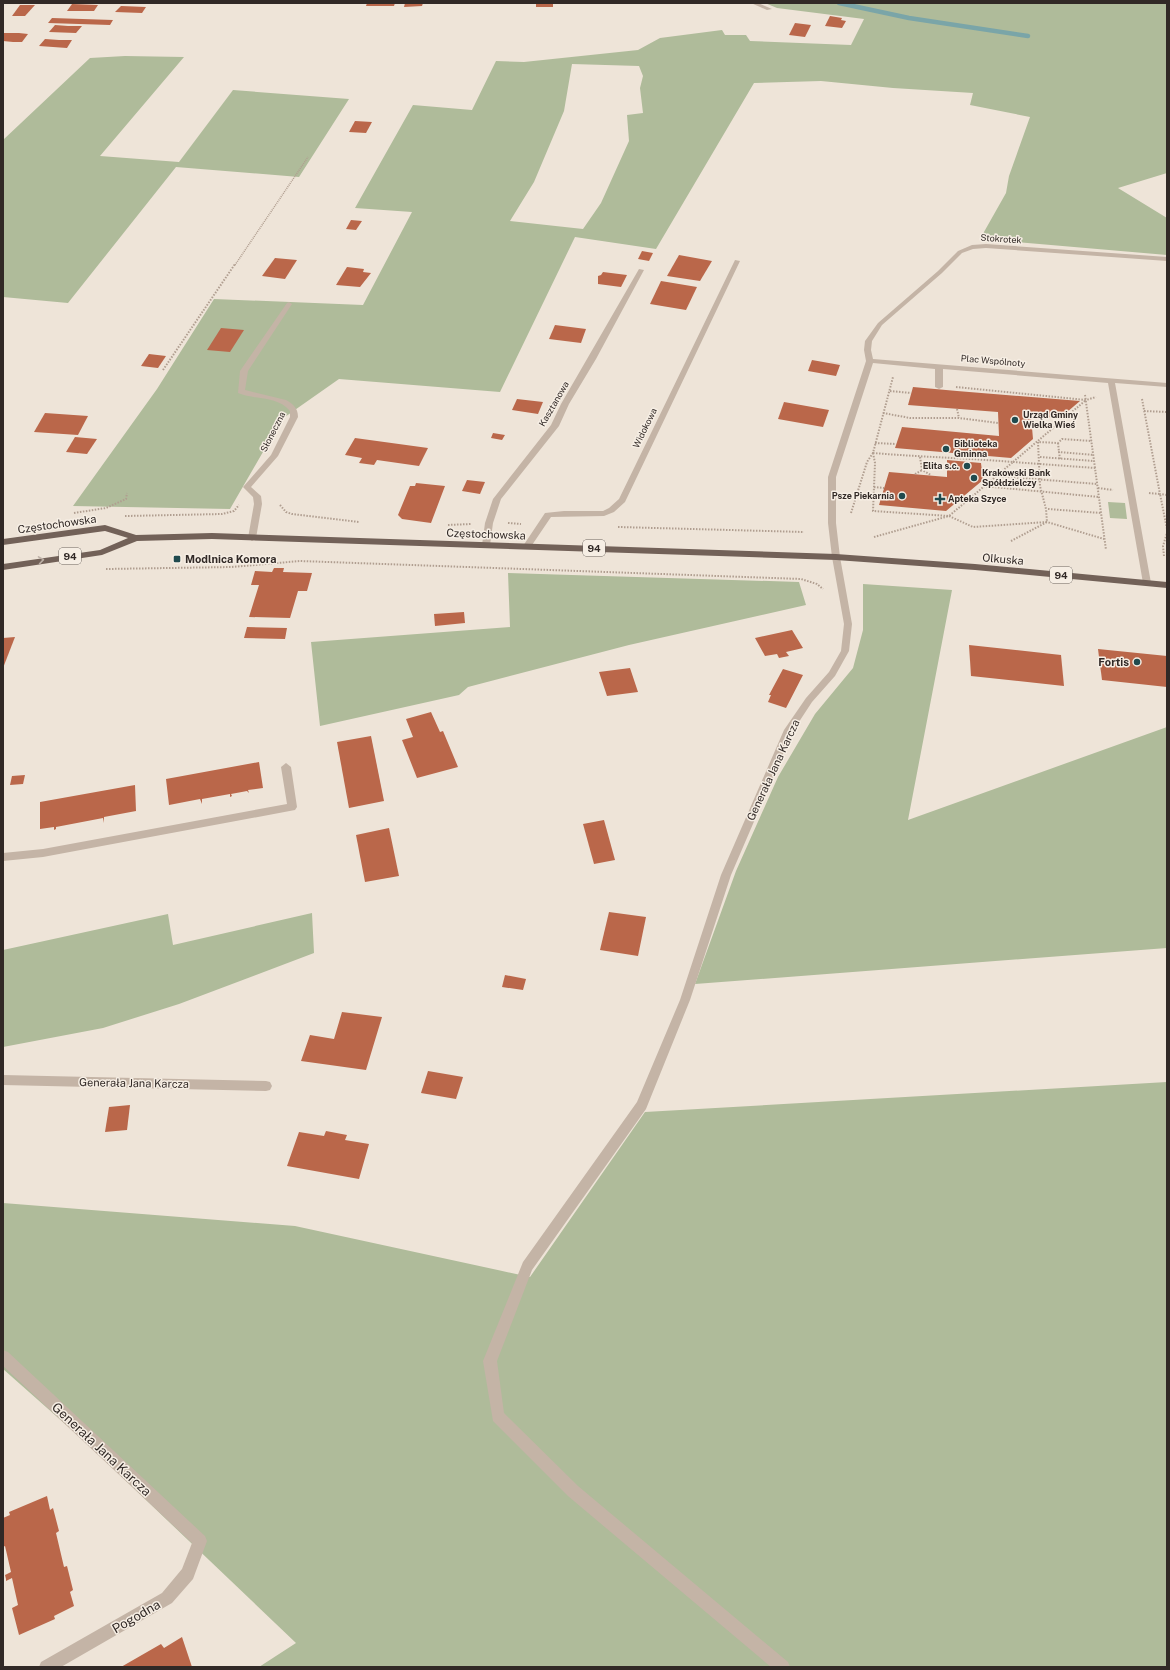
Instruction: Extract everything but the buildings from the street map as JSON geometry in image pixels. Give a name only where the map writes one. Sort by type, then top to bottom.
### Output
[{"type":"main road","name":"Częstochowska","points":[[3,542],[104,528],[136,538]]},
{"type":"main road","name":"Częstochowska","points":[[3,568],[41,560],[102,552],[136,538],[172,536],[527,546],[836,557]]},
{"type":"main road","name":"Olkuska","points":[[836,557],[975,567],[1167,585]]},
{"type":"street","points":[[754,3],[769,9]]},
{"type":"street","name":"Stokrotek","points":[[870,361],[866,350],[867,342],[873,332],[965,248],[986,246],[1167,259]]},
{"type":"street","name":"Widokowa","points":[[527,546],[548,515],[559,512],[598,514],[611,510],[622,500],[737,261]]},
{"type":"street","name":"Kasztanowa","points":[[486,545],[489,523],[497,499],[555,426],[565,404],[592,359],[641,270]]},
{"type":"street","name":"Słoneczna","points":[[252,538],[258,504],[257,496],[247,487],[274,456],[294,416],[294,411],[288,402],[280,399],[246,394],[241,391],[242,378],[244,371],[289,304]]},
{"type":"street","points":[[836,557],[832,523],[832,477],[870,361]]},
{"type":"street","name":"Plac Wspólnoty","points":[[870,361],[1167,385]]},
{"type":"street","points":[[939,367],[939,388]]},
{"type":"street","points":[[1111,381],[1147,583]]},
{"type":"street","name":"Generała Jana Karcza","points":[[783,1667],[573,1490],[498,1416],[490,1361],[527,1266],[642,1105],[685,1000],[726,875],[789,730],[809,700],[832,674],[845,651],[848,624],[836,557]]},
{"type":"street","points":[[3,857],[43,853],[292,807],[286,767]]},
{"type":"street","name":"Generała Jana Karcza","points":[[3,1080],[266,1086]]},
{"type":"street","name":"Generała Jana Karcza","points":[[3,1357],[200,1541]]},
{"type":"street","name":"Pogodna","points":[[46,1667],[167,1598],[188,1574],[200,1541]]},
{"type":"path","points":[[163,370],[308,157]]},
{"type":"path","points":[[850,517],[867,462],[873,453],[897,363]]},
{"type":"path","points":[[1081,379],[1086,400],[1092,441],[1106,550]]},
{"type":"path","points":[[953,387],[1086,400],[1103,395],[1114,396]]},
{"type":"path","points":[[890,391],[911,393]]},
{"type":"path","points":[[1141,396],[1167,529]]},
{"type":"path","points":[[874,537],[906,527],[931,523],[949,516],[1086,400]]},
{"type":"path","points":[[957,409],[959,418]]},
{"type":"path","points":[[1144,411],[1167,412]]},
{"type":"path","points":[[883,413],[910,418],[959,418],[998,423]]},
{"type":"path","points":[[1032,425],[1054,428]]},
{"type":"path","points":[[1060,459],[1058,443],[1062,438],[1092,441]]},
{"type":"path","points":[[1038,442],[1058,443]]},
{"type":"path","points":[[1038,442],[1040,457],[1038,464],[1041,492],[1048,509],[1047,522]]},
{"type":"path","points":[[875,443],[896,444]]},
{"type":"path","points":[[1059,452],[1094,455]]},
{"type":"path","points":[[873,453],[920,457],[940,456],[1013,463],[1095,468]]},
{"type":"path","points":[[873,453],[875,463],[873,511],[949,516],[973,526],[1047,522],[1104,539]]},
{"type":"path","points":[[920,457],[922,470],[931,476]]},
{"type":"path","points":[[1040,457],[1094,461]]},
{"type":"path","points":[[914,474],[922,470]]},
{"type":"path","points":[[995,476],[1098,484]]},
{"type":"path","points":[[983,486],[1099,497]]},
{"type":"path","points":[[874,487],[884,488]]},
{"type":"path","points":[[1098,488],[1116,490]]},
{"type":"path","points":[[68,514],[106,508],[126,499],[127,493]]},
{"type":"path","points":[[1160,494],[1167,495]]},
{"type":"path","points":[[1048,509],[1101,513]]},
{"type":"path","points":[[1011,542],[1047,522]]},
{"type":"path","points":[[1164,556],[1163,546],[1167,533]]},
{"type":"path","points":[[105,569],[232,567],[300,561],[801,578],[817,584],[826,591]]},
{"type":"green space","points":[[765,3],[1167,3],[1167,173],[1118,188],[1167,218],[1167,255],[980,239],[1006,193],[1009,176],[1030,117],[970,105],[973,93],[893,88],[821,81],[754,83],[656,249],[575,237],[500,392],[339,379],[282,419],[230,509],[73,506],[157,389],[214,299],[363,305],[412,212],[355,208],[413,105],[472,110],[496,61],[524,62],[638,50],[660,38],[722,30],[725,35],[746,35],[750,41],[851,45],[864,19],[777,8]],"holes":[[[572,64],[639,66],[643,76],[640,88],[643,113],[627,115],[629,141],[601,203],[583,229],[510,221],[534,182],[564,111]]]},
{"type":"green space","points":[[125,56],[184,57],[100,156],[179,162],[233,90],[349,99],[299,177],[176,167],[68,303],[3,297],[3,140],[90,58]]},
{"type":"green space","points":[[1108,502],[1125,503],[1127,519],[1110,518]]},
{"type":"green space","points":[[508,573],[799,582],[806,605],[629,645],[468,687],[459,695],[320,726],[311,642],[510,627]]},
{"type":"green space","points":[[863,584],[952,590],[908,820],[1167,727],[1167,948],[695,984],[736,871],[778,777],[815,714],[853,668],[863,630]]},
{"type":"green space","points":[[312,913],[314,953],[179,1004],[103,1028],[3,1047],[3,950],[168,914],[173,945]]},
{"type":"green space","points":[[1167,1082],[1167,1667],[259,1667],[296,1643],[81,1438],[3,1369],[3,1203],[295,1226],[530,1277],[645,1112]]},
{"type":"waterway","points":[[839,3],[909,18],[1028,36]]},
{"type":"place","name":"Urząd Gminy Wielka Wieś","points":[[1015,420]]},
{"type":"place","name":"Biblioteka Gminna","points":[[946,449]]},
{"type":"place","name":"Elita s.c.","points":[[967,466]]},
{"type":"place","name":"Krakowski Bank Spółdzielczy","points":[[974,478]]},
{"type":"place","name":"Psze Piekarnia","points":[[902,496]]},
{"type":"place","name":"Apteka Szyce","points":[[940,499]]},
{"type":"place","name":"Modlnica Komora","points":[[177,559]]},
{"type":"place","name":"Fortis","points":[[1137,662]]}]
